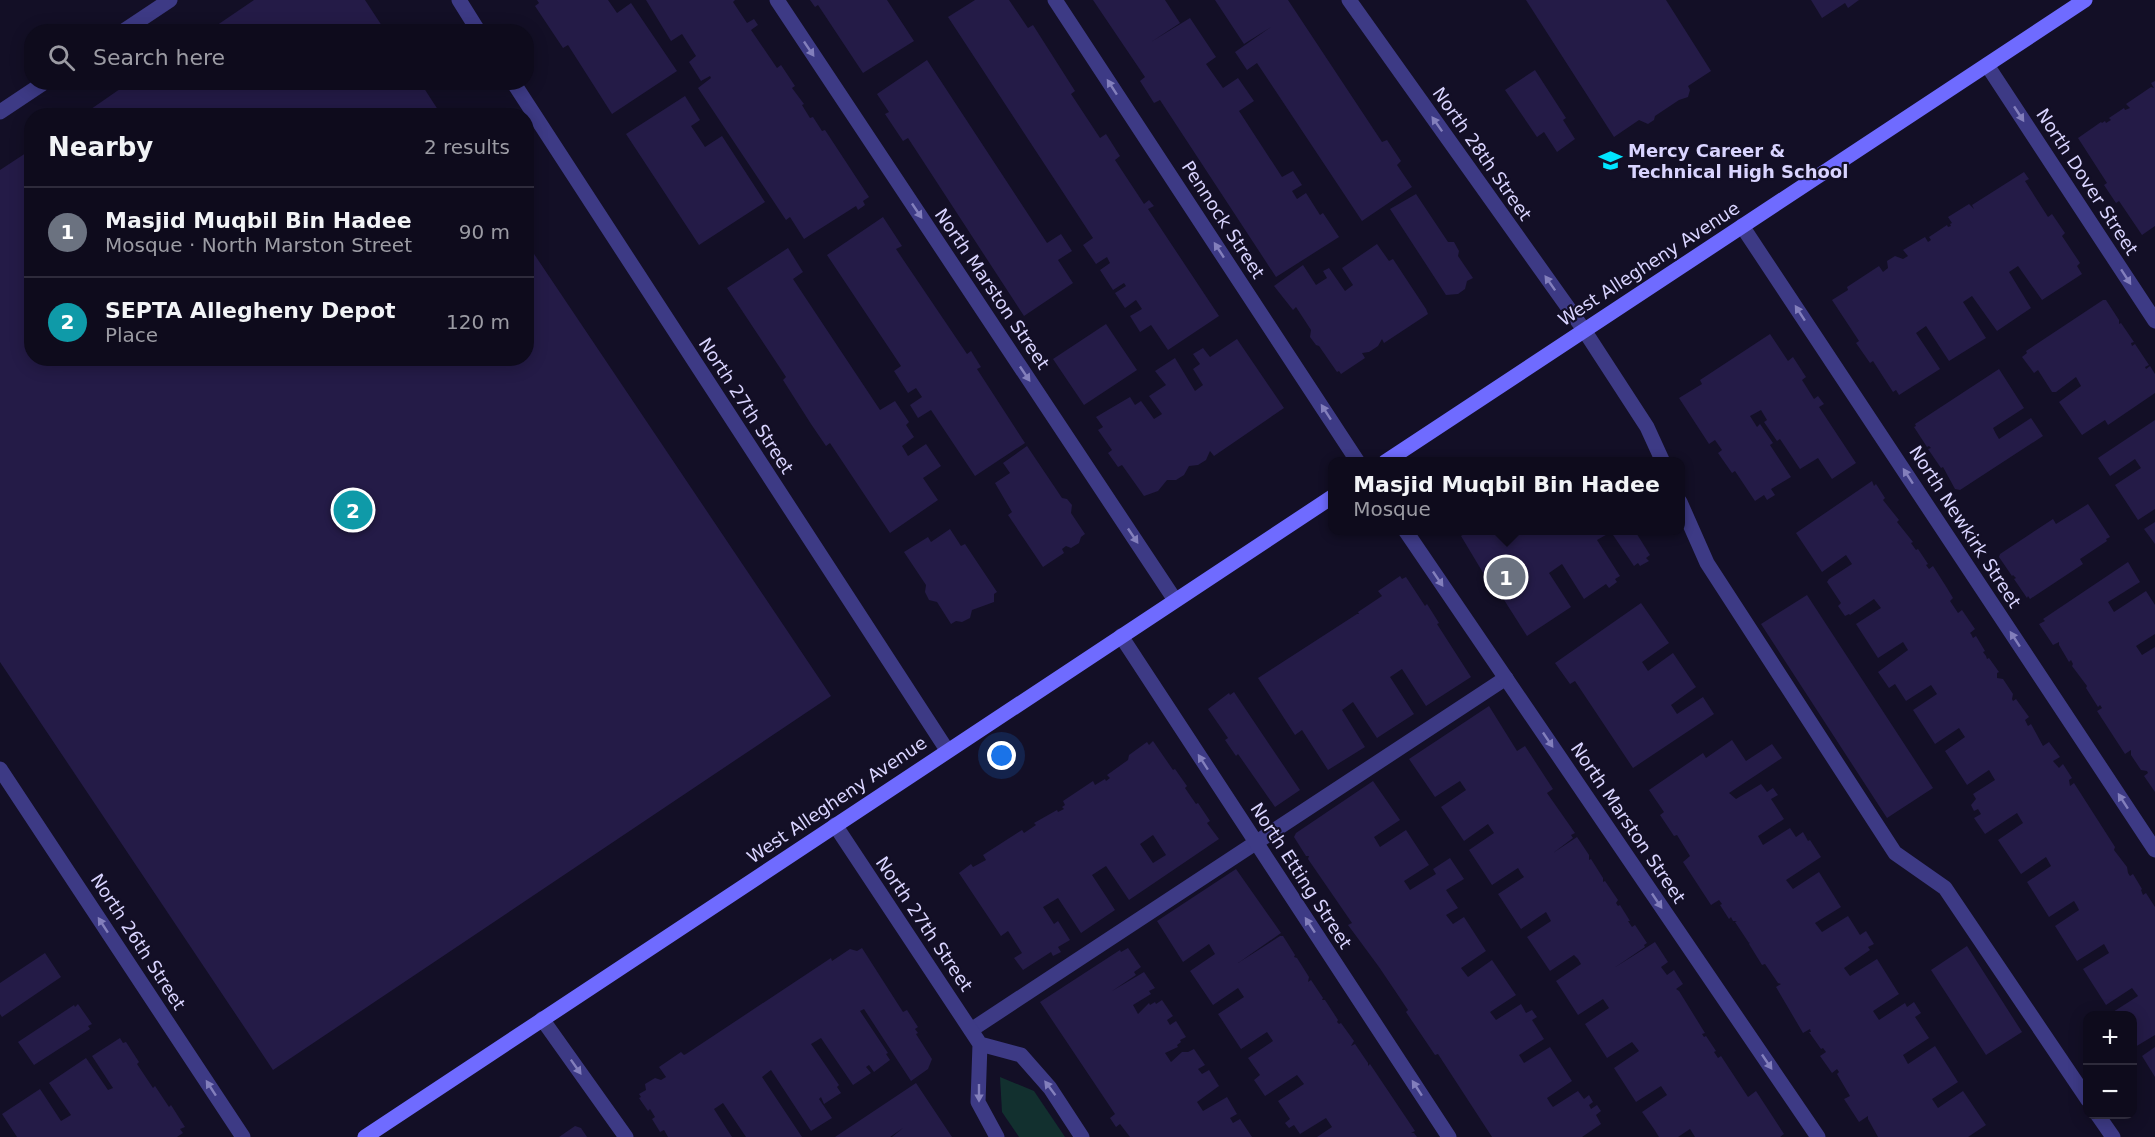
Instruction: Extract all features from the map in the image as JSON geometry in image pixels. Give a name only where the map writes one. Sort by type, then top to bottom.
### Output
[{"type":"main road","name":"West Allegheny Avenue","points":[[1393,457],[2085,0]]},
{"type":"main road","name":"West Allegheny Avenue","points":[[365,1137],[1328,500]]},
{"type":"street","points":[[134,24],[170,0]]},
{"type":"street","points":[[459,0],[474,24]]},
{"type":"street","name":"North Marston Street","points":[[777,0],[1175,600]]},
{"type":"street","name":"Pennock Street","points":[[1055,0],[1355,457]]},
{"type":"street","name":"North 28th Street","points":[[1349,0],[1584,330],[1647,427],[1661,457]]},
{"type":"street","name":"North Dover Street","points":[[1987,65],[2155,321]]},
{"type":"street","points":[[0,112],[33,90]]},
{"type":"street","name":"North 27th Street","points":[[518,90],[530,108]]},
{"type":"street","name":"North 27th Street","points":[[534,114],[947,750]]},
{"type":"street","name":"North Newkirk Street","points":[[1742,226],[2155,850]]},
{"type":"street","points":[[1685,513],[1707,563],[1895,853],[1945,888],[2083,1093]]},
{"type":"street","name":"North Marston Street","points":[[1408,535],[1818,1137]]},
{"type":"street","name":"North Etting Street","points":[[1120,636],[1449,1137]]},
{"type":"street","points":[[971,1030],[1506,678]]},
{"type":"street","name":"North 26th Street","points":[[0,769],[243,1137]]},
{"type":"street","name":"North 27th Street","points":[[835,825],[980,1044]]},
{"type":"street","points":[[542,1019],[626,1137]]},
{"type":"street","points":[[997,1137],[978,1102],[980,1044],[1021,1055],[1050,1088],[1082,1137]]},
{"type":"street","points":[[2100,1119],[2113,1137]]},
{"type":"green space","points":[[1000,1077],[1034,1091],[1065,1137],[1019,1137],[1002,1112]]},
{"type":"building","points":[[254,0],[365,0],[381,24],[219,24]]},
{"type":"building","points":[[537,0],[608,0],[617,13],[631,3],[677,71],[612,114],[568,45],[563,48],[535,6],[539,3]]},
{"type":"building","points":[[646,0],[735,0],[733,2],[747,23],[754,19],[758,25],[751,30],[777,68],[781,65],[795,86],[792,88],[804,104],[802,105],[810,118],[813,117],[822,131],[825,130],[869,197],[863,201],[865,205],[858,210],[856,206],[804,239],[790,217],[786,220],[698,88],[711,78],[710,76],[701,81],[689,62],[696,56],[682,34],[671,41]]},
{"type":"building","points":[[810,0],[887,0],[914,41],[863,73],[818,5],[815,7]]},
{"type":"building","points":[[975,0],[1009,0],[1028,28],[1033,25],[1075,91],[1071,94],[1100,138],[1106,134],[1120,156],[1115,160],[1144,204],[1149,200],[1154,206],[1148,209],[1219,316],[1168,350],[1151,325],[1140,332],[1130,316],[1142,309],[1136,300],[1125,308],[1115,293],[1126,286],[1124,283],[1113,290],[1100,270],[1110,263],[1107,257],[1096,264],[1083,245],[1093,238],[948,17]]},
{"type":"building","points":[[1093,0],[1165,0],[1180,23],[1151,42],[1190,18],[1216,57],[1206,64],[1223,88],[1238,78],[1254,101],[1239,111],[1282,177],[1293,171],[1302,185],[1292,191],[1297,199],[1306,193],[1320,215],[1323,213],[1339,237],[1276,277],[1160,100],[1154,103],[1140,81],[1145,77]]},
{"type":"building","points":[[1215,0],[1288,0],[1382,142],[1387,140],[1401,161],[1397,165],[1412,187],[1362,221],[1257,63],[1247,70],[1235,52],[1271,27],[1244,44]]},
{"type":"building","name":"Mercy Career & Technical High School","points":[[1526,0],[1666,0],[1711,71],[1688,86],[1690,90],[1688,97],[1679,100],[1655,116],[1654,120],[1648,124],[1639,120],[1614,137]]},
{"type":"building","points":[[1811,0],[1859,0],[1848,8],[1845,3],[1822,18]]},
{"type":"building","points":[[927,60],[1047,243],[1061,234],[1072,251],[1058,260],[1073,283],[1024,316],[908,138],[903,141],[885,114],[889,112],[877,94]]},
{"type":"building","points":[[1535,70],[1566,118],[1563,120],[1575,139],[1557,152],[1544,132],[1537,137],[1505,90]]},
{"type":"building","points":[[2155,81],[2155,226],[2142,235],[2119,201],[2116,203],[2104,185],[2107,183],[2078,138],[2101,122],[2106,123],[2111,120],[2109,118],[2124,108],[2125,110],[2130,108],[2126,104],[2151,87],[2154,88],[2151,83]]},
{"type":"building","points":[[118,90],[425,90],[437,108],[93,108]]},
{"type":"building","points":[[685,96],[700,120],[691,126],[705,147],[722,136],[765,202],[699,245],[626,134]]},
{"type":"building","points":[[24,154],[24,366],[534,366],[534,254],[831,696],[273,1070],[0,662],[0,170]]},
{"type":"building","points":[[2024,172],[2029,179],[2025,181],[2048,217],[2052,214],[2065,233],[2062,236],[2080,263],[2077,266],[2082,274],[2042,300],[2018,266],[2009,272],[2031,308],[1997,331],[1972,296],[1963,302],[1986,338],[1949,361],[1926,326],[1916,333],[1940,369],[1899,395],[1896,390],[1893,392],[1873,361],[1870,363],[1856,343],[1859,341],[1832,300],[1879,266],[1883,272],[1888,268],[1887,261],[1895,256],[1903,259],[1908,256],[1903,250],[1925,237],[1928,242],[1931,240],[1929,237],[1947,225],[1951,226],[1952,223],[1948,217],[1969,204],[1974,209],[1972,205]]},
{"type":"building","points":[[1416,194],[1448,242],[1454,242],[1459,251],[1458,256],[1473,278],[1467,281],[1465,289],[1458,294],[1446,295],[1390,209]]},
{"type":"building","points":[[883,217],[902,246],[896,249],[967,354],[971,351],[981,367],[977,369],[1025,443],[975,476],[931,410],[918,418],[910,405],[922,397],[916,388],[908,393],[894,371],[901,366],[827,255]]},
{"type":"building","points":[[1377,244],[1389,261],[1393,259],[1428,314],[1384,343],[1382,339],[1378,346],[1369,352],[1362,353],[1365,358],[1341,374],[1310,337],[1311,330],[1296,307],[1293,310],[1274,286],[1303,265],[1316,285],[1327,278],[1323,271],[1329,268],[1345,291],[1353,285],[1342,268]]},
{"type":"building","points":[[788,248],[803,272],[793,279],[880,410],[895,401],[909,422],[906,425],[914,437],[902,446],[908,456],[926,444],[941,466],[923,478],[938,500],[890,533],[830,443],[826,446],[811,424],[783,380],[786,377],[727,288]]},
{"type":"building","points":[[2106,300],[2119,320],[2119,324],[2121,323],[2134,342],[2131,343],[2132,346],[2135,344],[2149,365],[2145,367],[2146,369],[2150,366],[2155,374],[2155,393],[2108,425],[2105,420],[2082,435],[2059,402],[2081,386],[2076,377],[2056,392],[2052,392],[2038,370],[2034,373],[2022,357],[2027,353],[2026,351]]},
{"type":"building","points":[[1106,324],[1137,370],[1084,405],[1053,359]]},
{"type":"building","points":[[1770,334],[1788,361],[1793,357],[1806,377],[1802,380],[1814,399],[1818,396],[1824,404],[1819,407],[1856,463],[1832,479],[1818,458],[1800,469],[1780,439],[1777,441],[1764,422],[1767,420],[1761,410],[1750,416],[1757,427],[1760,424],[1773,443],[1770,445],[1791,477],[1771,489],[1775,495],[1767,500],[1764,495],[1755,501],[1735,471],[1732,473],[1718,453],[1722,450],[1715,440],[1709,444],[1679,398],[1702,384],[1700,380]]},
{"type":"building","points":[[1237,339],[1284,408],[1214,456],[1210,451],[1206,460],[1198,465],[1189,466],[1184,475],[1176,480],[1167,480],[1158,491],[1144,496],[1122,465],[1118,467],[1108,453],[1112,450],[1098,430],[1103,427],[1096,417],[1130,397],[1135,405],[1141,401],[1154,419],[1162,414],[1149,396],[1166,385],[1155,371],[1175,358],[1195,391],[1203,385],[1193,369],[1200,364],[1193,354],[1203,348],[1210,357]]},
{"type":"building","points":[[1999,369],[2024,408],[1993,428],[1999,439],[2031,418],[2043,436],[1960,490],[1955,489],[1943,467],[1941,468],[1928,449],[1931,448],[1927,447],[1914,427],[1915,424]]},
{"type":"building","points":[[2155,420],[2155,509],[2138,520],[2115,485],[2141,468],[2135,459],[2110,476],[2098,458]]},
{"type":"building","points":[[1027,446],[1062,498],[1067,499],[1072,505],[1071,513],[1085,534],[1079,543],[1071,548],[1066,546],[1062,549],[1064,553],[1043,567],[1008,515],[1012,512],[995,483],[1010,473],[1003,463]]},
{"type":"building","points":[[1872,481],[1874,486],[1876,484],[1885,498],[1883,500],[1899,520],[1897,522],[1913,542],[1911,543],[1916,550],[1918,549],[1928,564],[1926,565],[1929,569],[1933,566],[1953,598],[1950,601],[1958,613],[1962,610],[1975,629],[1970,633],[1973,638],[1976,636],[1987,659],[1989,658],[1999,672],[1997,678],[2003,679],[2013,694],[2013,701],[2016,699],[2029,717],[2025,720],[2028,726],[2031,724],[2043,746],[2049,742],[2060,757],[2053,761],[2059,768],[2063,764],[2072,778],[2069,780],[2070,786],[2074,783],[2115,847],[2114,850],[2127,867],[2128,873],[2130,876],[2133,874],[2143,895],[2146,893],[2155,907],[2155,1035],[2137,1046],[2137,1011],[2115,1011],[2138,996],[2132,988],[2106,1005],[2083,969],[2109,953],[2104,944],[2077,961],[2055,926],[2079,910],[2074,901],[2049,917],[2027,882],[2051,866],[2046,857],[2021,874],[1998,840],[2023,823],[2017,813],[1985,834],[1974,818],[1981,814],[1978,809],[1974,811],[1971,805],[1976,799],[1973,794],[1995,780],[1989,770],[1967,785],[1945,751],[1965,737],[1959,728],[1935,744],[1913,710],[1937,694],[1931,685],[1906,701],[1895,684],[1889,688],[1878,672],[1908,650],[1903,642],[1878,658],[1856,624],[1881,608],[1874,599],[1845,616],[1838,606],[1841,603],[1827,582],[1852,564],[1846,555],[1822,572],[1796,533]]},
{"type":"building","points":[[2088,504],[2110,537],[2080,559],[2083,564],[2030,599],[2028,596],[2027,598],[2014,579],[2016,578],[2012,576],[1999,557],[2000,554],[2053,519],[2056,524]]},
{"type":"building","points":[[2155,522],[2155,544],[2144,529]]},
{"type":"building","points":[[950,529],[961,546],[965,544],[997,592],[994,594],[994,602],[972,610],[970,618],[951,624],[937,602],[929,600],[925,592],[926,585],[904,552],[928,537],[931,542]]},
{"type":"building","points":[[1606,535],[1597,540],[1620,576],[1615,579],[1617,582],[1609,588],[1606,584],[1584,599],[1562,564],[1549,573],[1571,607],[1527,636],[1494,584],[1491,586],[1461,536]]},
{"type":"building","points":[[1613,535],[1638,535],[1650,555],[1646,558],[1649,561],[1640,566],[1638,563],[1634,566]]},
{"type":"building","points":[[2128,562],[2140,582],[2108,602],[2114,612],[2146,591],[2155,605],[2155,634],[2136,646],[2142,655],[2155,647],[2155,792],[2144,776],[2148,773],[2147,771],[2141,770],[2131,755],[2131,750],[2125,754],[2097,711],[2102,708],[2100,705],[2098,707],[2059,642],[2053,645],[2039,624],[2045,621],[2043,619]]},
{"type":"building","points":[[1400,576],[1402,579],[1406,577],[1425,606],[1427,604],[1471,677],[1426,706],[1402,669],[1390,677],[1414,714],[1377,738],[1353,702],[1342,710],[1365,747],[1328,770],[1302,730],[1295,735],[1258,678],[1359,614],[1358,612],[1382,596],[1378,591]]},
{"type":"building","points":[[1807,595],[1933,788],[1887,818],[1761,624]]},
{"type":"building","points":[[1641,603],[1669,643],[1642,662],[1648,671],[1673,653],[1696,687],[1671,705],[1677,714],[1703,697],[1714,714],[1633,768],[1575,681],[1570,684],[1555,663]]},
{"type":"building","points":[[1234,692],[1300,790],[1275,807],[1238,754],[1236,756],[1225,740],[1228,738],[1208,709],[1229,693],[1230,695]]},
{"type":"building","points":[[1489,706],[1517,751],[1525,746],[1553,789],[1547,793],[1575,833],[1571,835],[1573,838],[1553,853],[1577,837],[1589,855],[1589,860],[1591,859],[1603,878],[1603,882],[1605,881],[1618,900],[1616,903],[1620,905],[1632,927],[1635,925],[1647,943],[1645,947],[1614,968],[1655,942],[1668,962],[1661,967],[1667,975],[1674,970],[1683,984],[1676,989],[1705,1033],[1702,1034],[1706,1036],[1716,1051],[1714,1052],[1718,1058],[1721,1056],[1748,1097],[1756,1091],[1784,1134],[1780,1137],[1695,1137],[1690,1129],[1678,1137],[1659,1137],[1642,1112],[1667,1095],[1661,1086],[1636,1102],[1614,1068],[1639,1051],[1632,1042],[1607,1058],[1585,1024],[1609,1008],[1603,999],[1578,1015],[1556,981],[1581,964],[1578,959],[1574,955],[1550,971],[1527,937],[1551,921],[1546,912],[1521,929],[1498,894],[1524,877],[1518,868],[1492,885],[1469,850],[1494,833],[1488,824],[1464,841],[1441,807],[1466,790],[1460,781],[1435,797],[1409,759]]},
{"type":"building","points":[[1732,740],[1746,761],[1772,744],[1782,758],[1729,793],[1736,799],[1761,784],[1767,792],[1773,788],[1778,795],[1771,799],[1784,819],[1758,836],[1763,845],[1790,828],[1796,837],[1803,832],[1808,841],[1810,840],[1821,857],[1786,880],[1793,889],[1819,872],[1841,907],[1815,923],[1822,932],[1848,916],[1860,935],[1866,931],[1874,944],[1868,947],[1870,950],[1844,968],[1850,976],[1877,959],[1899,994],[1873,1011],[1879,1020],[1905,1003],[1907,1007],[1914,1002],[1921,1013],[1915,1017],[1929,1038],[1903,1055],[1908,1064],[1935,1046],[1958,1082],[1932,1099],[1938,1108],[1963,1091],[1986,1125],[1968,1137],[1878,1137],[1868,1116],[1859,1122],[1844,1099],[1850,1096],[1837,1074],[1839,1072],[1837,1069],[1832,1073],[1820,1056],[1826,1052],[1823,1048],[1821,1049],[1809,1032],[1811,1032],[1810,1029],[1803,1033],[1776,987],[1781,984],[1765,964],[1762,965],[1749,944],[1750,942],[1735,922],[1737,921],[1733,921],[1731,917],[1729,919],[1719,900],[1711,905],[1683,862],[1690,856],[1677,835],[1674,836],[1660,815],[1664,812],[1649,790],[1703,753],[1706,758]]},
{"type":"building","points":[[1153,741],[1173,770],[1175,769],[1187,786],[1185,788],[1210,821],[1207,823],[1219,839],[1129,900],[1106,866],[1092,875],[1115,910],[1081,933],[1058,898],[1043,907],[1054,924],[1058,921],[1070,940],[1058,947],[1061,952],[1053,956],[1051,952],[1023,970],[1014,958],[1022,953],[1008,931],[1001,936],[959,873],[971,864],[973,867],[986,860],[983,855],[1022,830],[1024,833],[1036,825],[1034,823],[1057,810],[1058,812],[1064,809],[1063,801],[1093,781],[1095,785],[1105,779],[1106,781],[1110,778],[1107,775],[1128,760],[1129,755],[1147,742],[1149,745]],"holes":[[[1153,835],[1166,855],[1153,863],[1140,844]]]},
{"type":"building","points":[[1373,781],[1400,820],[1374,837],[1380,847],[1406,830],[1429,865],[1404,881],[1410,890],[1436,874],[1433,869],[1450,858],[1464,879],[1446,890],[1458,908],[1446,915],[1453,924],[1464,917],[1486,951],[1461,968],[1468,977],[1492,960],[1516,995],[1490,1012],[1496,1020],[1521,1004],[1526,1013],[1532,1010],[1537,1017],[1532,1020],[1544,1039],[1519,1055],[1524,1063],[1550,1047],[1572,1081],[1547,1098],[1550,1103],[1553,1107],[1578,1091],[1584,1099],[1589,1095],[1593,1102],[1589,1105],[1591,1109],[1597,1105],[1601,1111],[1596,1115],[1601,1124],[1582,1137],[1492,1137],[1438,1054],[1435,1055],[1406,1012],[1408,1010],[1379,967],[1348,925],[1352,923],[1308,859],[1309,856],[1306,856],[1294,837],[1296,833]]},
{"type":"building","points":[[1236,869],[1281,933],[1238,963],[1283,936],[1295,955],[1294,957],[1309,977],[1308,982],[1311,980],[1323,998],[1322,1000],[1325,1000],[1338,1020],[1337,1022],[1341,1023],[1354,1041],[1351,1046],[1355,1044],[1368,1066],[1370,1064],[1415,1131],[1411,1133],[1417,1137],[1317,1137],[1332,1127],[1326,1118],[1300,1134],[1294,1125],[1289,1128],[1285,1123],[1290,1119],[1278,1101],[1304,1084],[1297,1075],[1265,1096],[1254,1080],[1260,1075],[1248,1058],[1273,1041],[1267,1032],[1241,1049],[1218,1014],[1244,997],[1238,988],[1213,1005],[1190,971],[1215,954],[1209,944],[1183,962],[1157,921]]},
{"type":"building","points":[[1967,946],[2022,1032],[1986,1055],[1931,970]]},
{"type":"building","points":[[862,948],[903,1012],[907,1010],[918,1027],[915,1029],[918,1033],[916,1034],[932,1059],[928,1069],[911,1081],[864,1009],[860,1011],[888,1053],[886,1054],[890,1060],[874,1072],[869,1065],[866,1067],[871,1073],[853,1085],[821,1038],[811,1044],[839,1085],[837,1087],[841,1093],[824,1104],[821,1097],[819,1099],[832,1118],[811,1131],[771,1070],[762,1077],[802,1137],[746,1137],[723,1103],[714,1109],[732,1137],[668,1137],[664,1130],[660,1132],[652,1119],[655,1117],[639,1098],[641,1097],[639,1094],[646,1090],[645,1084],[655,1078],[661,1080],[666,1077],[659,1067],[681,1052],[686,1054],[831,958],[832,961],[850,949],[857,951]]},
{"type":"building","points":[[1128,948],[1141,967],[1134,972],[1136,975],[1112,991],[1144,972],[1155,988],[1149,991],[1151,994],[1133,1005],[1138,1014],[1149,1003],[1150,1005],[1155,1002],[1156,1004],[1162,1000],[1173,1016],[1167,1020],[1170,1025],[1176,1021],[1186,1037],[1180,1040],[1178,1047],[1165,1053],[1171,1062],[1182,1052],[1194,1049],[1205,1065],[1198,1069],[1202,1074],[1209,1070],[1219,1086],[1197,1102],[1203,1111],[1227,1097],[1237,1114],[1230,1118],[1233,1123],[1240,1119],[1252,1137],[1130,1137],[1120,1124],[1116,1127],[1110,1118],[1115,1114],[1040,1002],[1120,950],[1121,952]]},
{"type":"building","points":[[45,953],[61,977],[2,1017],[0,1014],[0,983]]},
{"type":"building","points":[[78,1004],[92,1024],[88,1026],[90,1029],[34,1065],[18,1042]]},
{"type":"building","points":[[120,1038],[123,1043],[126,1042],[153,1088],[155,1086],[169,1107],[171,1105],[185,1127],[180,1129],[183,1133],[177,1137],[17,1137],[2,1114],[40,1089],[61,1121],[71,1115],[49,1083],[86,1058],[108,1090],[113,1088],[92,1056]]},
{"type":"building","points":[[2155,1047],[2155,1077],[2142,1056]]},
{"type":"building","points":[[916,1083],[952,1137],[892,1137],[903,1128],[890,1137],[835,1137]]},
{"type":"building","points":[[575,1126],[581,1128],[587,1137],[559,1137]]},
{"type":"place","name":"Mercy Career & Technical High School","points":[[1610,161]]},
{"type":"place","name":"SEPTA Allegheny Depot","points":[[353,510]]},
{"type":"place","name":"Masjid Muqbil Bin Hadee","points":[[1506,577]]}]
